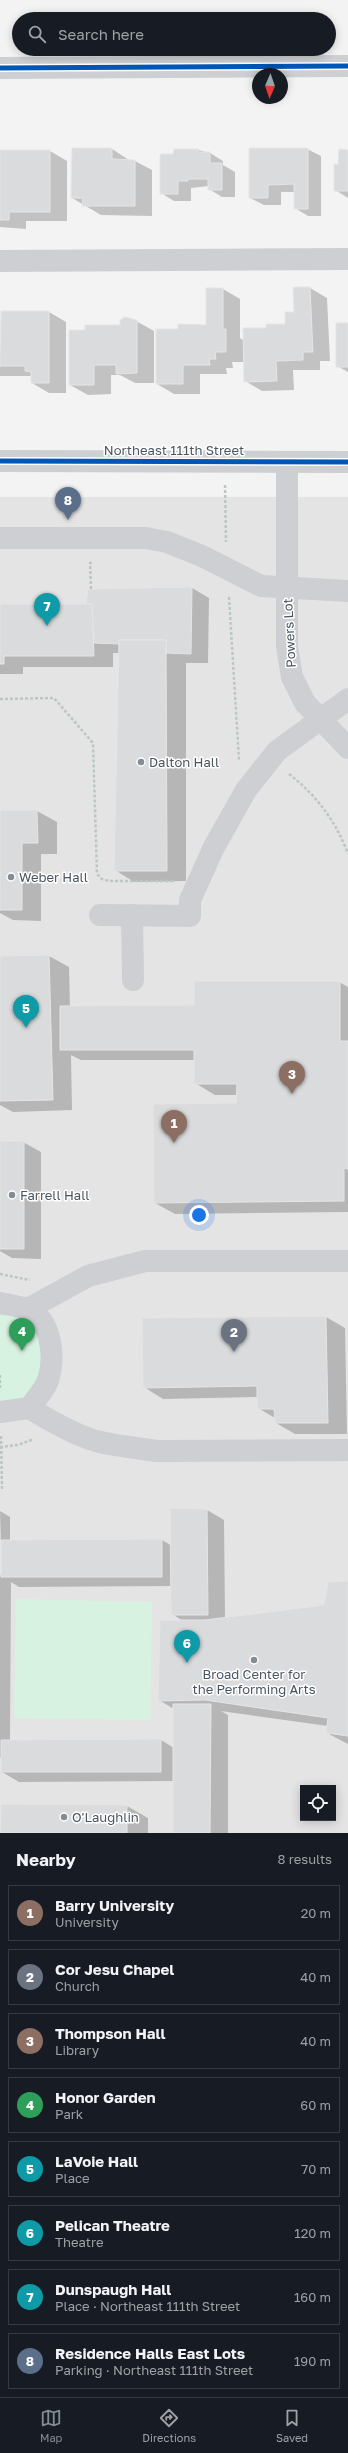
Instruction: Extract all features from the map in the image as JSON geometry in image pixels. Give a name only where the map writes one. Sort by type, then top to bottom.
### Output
[{"type":"street","points":[[0,68],[348,66]]},
{"type":"street","points":[[0,261],[348,259]]},
{"type":"street","name":"Northeast 111th Street","points":[[0,461],[348,462]]},
{"type":"street","name":"Powers Lot","points":[[287,462],[287,646],[292,677],[305,703],[348,748]]},
{"type":"street","points":[[0,538],[146,538],[168,542],[261,586],[287,578],[348,591]]},
{"type":"street","points":[[100,915],[190,916],[190,900],[214,847],[241,800],[270,759],[277,751],[319,718],[348,699]]},
{"type":"street","points":[[132,915],[133,980]]},
{"type":"street","points":[[28,1309],[88,1276],[145,1261],[348,1261]]},
{"type":"street","points":[[0,1303],[28,1309],[42,1321],[49,1338],[51,1360],[49,1378],[41,1393],[29,1408]]},
{"type":"street","points":[[0,1412],[29,1408],[59,1425],[94,1440],[126,1447],[157,1451],[348,1450]]},
{"type":"path","points":[[227,481],[224,494],[227,569],[241,800]]},
{"type":"path","points":[[91,589],[90,563],[96,562]]},
{"type":"path","points":[[0,699],[54,698],[93,743],[98,874],[102,879],[109,881],[199,881]]},
{"type":"path","points":[[270,759],[301,783],[322,805],[343,840],[348,854]]},
{"type":"shaded area","points":[[0,497],[348,497],[348,1833],[0,1833]]},
{"type":"green space","points":[[0,1311],[24,1318],[32,1324],[38,1332],[41,1341],[43,1361],[38,1380],[33,1389],[27,1395],[18,1399],[0,1403]]},
{"type":"green space","points":[[16,1599],[152,1602],[150,1720],[14,1718]]},
{"type":"building","points":[[72,148],[112,148],[112,159],[135,160],[135,206],[82,206],[83,198],[71,198]]},
{"type":"building","points":[[249,148],[308,148],[308,209],[294,209],[294,184],[268,185],[268,198],[249,198]]},
{"type":"building","points":[[174,149],[198,149],[198,152],[210,152],[210,163],[222,163],[222,190],[208,190],[208,179],[188,179],[188,181],[178,181],[178,194],[160,194],[160,154],[173,154]]},
{"type":"building","points":[[339,149],[348,150],[348,191],[334,191],[334,164],[338,165]]},
{"type":"building","points":[[0,150],[50,150],[50,212],[9,212],[9,220],[0,220]]},
{"type":"building","points":[[293,287],[310,287],[313,352],[303,352],[303,360],[276,361],[277,381],[244,382],[243,328],[266,328],[266,324],[285,324],[285,312],[294,312]]},
{"type":"building","points":[[206,288],[223,288],[223,329],[226,329],[226,352],[215,352],[216,359],[209,359],[210,365],[183,365],[183,384],[156,384],[156,329],[178,329],[178,324],[206,325]]},
{"type":"building","points":[[1,311],[49,311],[49,383],[31,383],[31,372],[25,371],[25,366],[0,366]]},
{"type":"building","points":[[125,317],[137,320],[137,373],[116,374],[116,365],[94,365],[94,385],[69,385],[69,330],[85,330],[85,325],[120,325],[120,320]]},
{"type":"building","points":[[336,323],[348,323],[348,367],[336,367]]},
{"type":"building","points":[[192,587],[191,654],[166,653],[166,640],[119,640],[119,644],[94,643],[92,604],[86,604],[88,589]]},
{"type":"building","points":[[0,604],[92,604],[94,656],[4,656],[4,664],[0,664]]},
{"type":"building","name":"Dalton Hall","points":[[119,640],[166,640],[167,871],[114,871]]},
{"type":"building","name":"Weber Hall","points":[[0,810],[37,810],[38,843],[22,843],[22,910],[0,910]]},
{"type":"building","points":[[49,955],[53,1100],[0,1101],[0,956]]},
{"type":"building","points":[[194,981],[340,981],[340,1041],[348,1041],[348,1169],[344,1168],[344,1201],[154,1203],[153,1104],[236,1103],[237,1084],[194,1084],[194,1050],[60,1050],[60,1006],[194,1005]]},
{"type":"building","name":"Farrell Hall","points":[[0,1141],[24,1141],[24,1249],[0,1249]]},
{"type":"building","points":[[326,1316],[328,1423],[275,1423],[274,1409],[257,1409],[257,1386],[143,1388],[142,1318]]},
{"type":"building","points":[[170,1508],[207,1509],[208,1615],[171,1615]]},
{"type":"building","points":[[162,1539],[162,1577],[1,1577],[1,1540]]},
{"type":"building","name":"Broad Center for the Performing Arts","points":[[348,1581],[348,1736],[326,1733],[328,1718],[205,1700],[158,1701],[160,1620],[205,1620],[324,1605],[328,1582]]},
{"type":"building","points":[[173,1704],[211,1704],[210,1833],[173,1833]]},
{"type":"building","points":[[161,1739],[161,1772],[1,1772],[1,1740]]},
{"type":"building","name":"O'Laughlin","points":[[1,1804],[127,1805],[127,1833],[0,1833]]},
{"type":"cycle path","points":[[0,68],[348,66]]},
{"type":"cycle path","points":[[0,461],[348,462]]},
{"type":"place","name":"Residence Halls East Lots","points":[[68,520]]},
{"type":"place","name":"Dunspaugh Hall","points":[[47,626]]},
{"type":"place","name":"Dalton Hall","points":[[141,762]]},
{"type":"place","name":"Weber Hall","points":[[11,877]]},
{"type":"place","name":"LaVoie Hall","points":[[26,1028]]},
{"type":"place","name":"Thompson Hall","points":[[292,1094]]},
{"type":"place","name":"Barry University","points":[[174,1143]]},
{"type":"place","name":"Farrell Hall","points":[[12,1195]]},
{"type":"place","name":"Honor Garden","points":[[22,1351]]},
{"type":"place","name":"Cor Jesu Chapel","points":[[234,1352]]},
{"type":"place","name":"Broad Center for the Performing Arts","points":[[254,1660]]},
{"type":"place","name":"Pelican Theatre","points":[[187,1663]]},
{"type":"place","name":"O'Laughlin","points":[[64,1817]]}]
